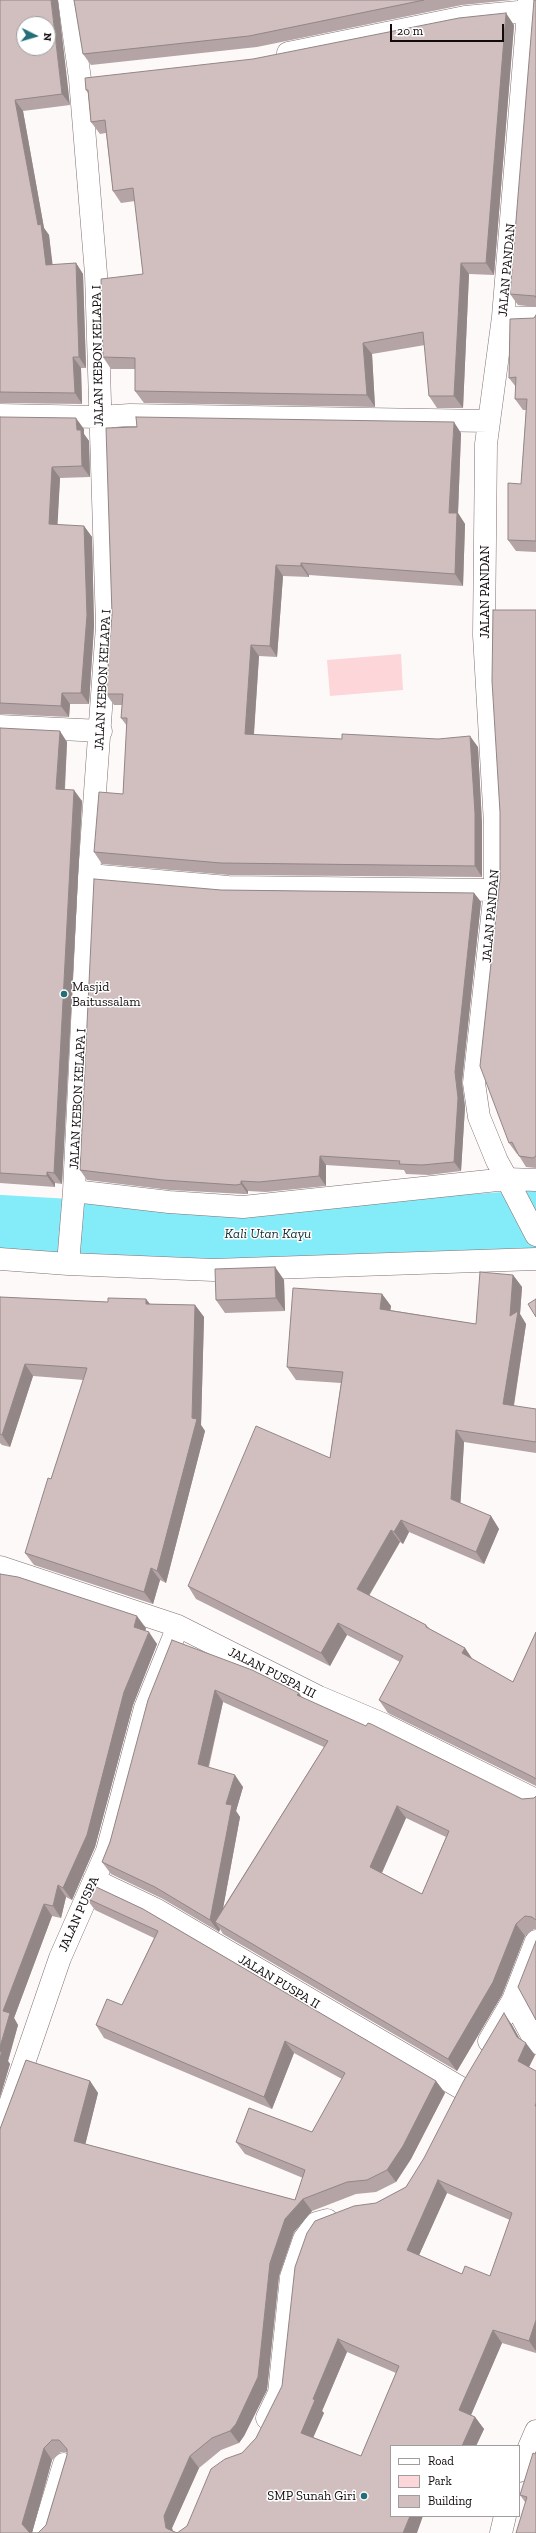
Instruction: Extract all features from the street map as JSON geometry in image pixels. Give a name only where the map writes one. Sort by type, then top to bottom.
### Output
[{"type":"street","name":"JALAN KEBON KELAPA I","points":[[68,1264],[73,1197],[89,875],[108,626],[99,417],[96,274],[80,79],[69,0]]},
{"type":"street","points":[[266,58],[465,17],[529,6]]},
{"type":"street","name":"JALAN PANDAN","points":[[529,6],[503,317],[488,421],[484,635],[495,824],[495,890],[474,1083],[479,1117],[497,1161],[536,1235]]},
{"type":"street","points":[[80,79],[103,77]]},
{"type":"street","points":[[503,317],[536,318]]},
{"type":"street","points":[[0,415],[99,417],[130,415],[488,421]]},
{"type":"street","points":[[0,726],[101,731]]},
{"type":"street","points":[[89,875],[228,887],[495,890]]},
{"type":"street","points":[[73,1197],[243,1207],[508,1181],[536,1180]]},
{"type":"street","points":[[0,1259],[68,1264],[213,1270],[536,1259]]},
{"type":"street","name":"JALAN PUSPA III","points":[[0,1567],[178,1626],[319,1697],[385,1726],[536,1800]]},
{"type":"street","name":"JALAN PUSPA","points":[[0,2133],[60,1958],[107,1851],[144,1708],[178,1626]]},
{"type":"street","name":"JALAN PUSPA II","points":[[94,1880],[157,1910],[461,2088]]},
{"type":"street","points":[[450,2109],[513,2000],[536,1940]]},
{"type":"street","points":[[513,2000],[536,2043]]},
{"type":"street","points":[[259,2436],[279,2393],[291,2277],[304,2239],[316,2223],[348,2212]]},
{"type":"street","points":[[520,2469],[536,2431]]},
{"type":"street","points":[[43,2533],[64,2464]]},
{"type":"street","points":[[501,2533],[505,2517]]},
{"type":"green space","points":[[401,654],[403,690],[330,696],[327,660]]},
{"type":"building","points":[[0,0],[51,0],[53,16],[16,16],[16,56],[56,56],[56,43],[62,94],[15,100],[38,225],[41,224],[46,265],[76,263],[79,357],[73,357],[75,393],[0,392]]},
{"type":"building","points":[[74,0],[424,0],[249,36],[83,54]]},
{"type":"building","points":[[534,0],[536,0],[536,298],[535,296],[510,294]]},
{"type":"building","points":[[506,13],[486,263],[461,263],[454,396],[429,396],[423,332],[363,343],[367,395],[135,391],[135,358],[103,357],[101,279],[143,274],[133,188],[113,191],[105,120],[91,122],[88,90],[86,90],[85,78],[253,59],[459,18]]},
{"type":"building","points":[[536,315],[536,541],[508,540],[508,483],[521,484],[527,399],[515,399],[516,377],[509,378],[510,319],[534,318]]},
{"type":"building","points":[[0,417],[76,418],[77,430],[81,430],[82,466],[52,467],[49,524],[84,526],[87,615],[81,693],[62,693],[61,706],[0,703]]},
{"type":"building","points":[[136,417],[454,422],[449,513],[457,513],[455,574],[301,563],[301,566],[276,565],[270,646],[251,645],[245,734],[342,739],[342,734],[438,739],[470,736],[475,813],[475,866],[221,863],[94,852],[99,792],[123,794],[127,718],[121,718],[123,694],[106,694],[112,614],[106,428],[137,427]]},
{"type":"building","points":[[493,610],[536,610],[536,1156],[533,1158],[519,1156],[512,1142],[509,1143],[480,1066],[500,879],[500,812],[492,681]]},
{"type":"building","points":[[0,728],[60,731],[56,789],[74,790],[54,1173],[47,1172],[47,1176],[0,1173]]},
{"type":"building","points":[[94,879],[221,890],[474,893],[455,1072],[458,1098],[454,1162],[422,1165],[399,1164],[400,1161],[320,1156],[319,1176],[259,1182],[241,1181],[241,1184],[236,1185],[163,1180],[80,1170]]},
{"type":"building","points":[[275,1267],[276,1298],[216,1300],[215,1269]]},
{"type":"building","points":[[480,1272],[513,1275],[510,1316],[518,1311],[503,1404],[536,1409],[536,1442],[456,1430],[451,1499],[491,1516],[476,1552],[401,1520],[394,1532],[391,1530],[357,1589],[426,1625],[426,1627],[465,1648],[462,1653],[513,1682],[536,1632],[536,1779],[379,1700],[403,1656],[338,1623],[321,1653],[188,1586],[256,1426],[330,1458],[343,1372],[287,1367],[293,1288],[382,1294],[380,1309],[476,1324]]},
{"type":"building","points":[[0,1297],[108,1302],[108,1298],[146,1299],[146,1304],[195,1305],[192,1418],[197,1419],[157,1571],[151,1568],[144,1592],[25,1553],[48,1478],[51,1479],[87,1368],[25,1364],[2,1435],[0,1434]]},
{"type":"building","points":[[536,1299],[536,1317],[528,1304]]},
{"type":"building","points":[[0,1574],[18,1577],[137,1616],[134,1627],[149,1632],[124,1692],[87,1835],[63,1888],[58,1885],[53,1906],[44,1904],[3,2011],[10,2013],[0,2047]]},
{"type":"building","points":[[172,1640],[252,1670],[299,1693],[297,1695],[366,1726],[368,1723],[371,1724],[522,1799],[534,1798],[536,1796],[536,1920],[532,1917],[525,1916],[516,1924],[493,1982],[448,2059],[215,1922],[328,1741],[215,1690],[198,1764],[235,1775],[226,1804],[232,1805],[210,1920],[155,1887],[102,1862],[110,1842],[148,1700]],"holes":[[[397,1806],[449,1831],[422,1894],[370,1867]]]},
{"type":"building","points":[[92,1885],[143,1909],[436,2081],[403,2146],[387,2170],[367,2180],[347,2182],[303,2199],[285,2219],[270,2263],[258,2377],[236,2424],[230,2431],[212,2438],[190,2456],[164,2516],[166,2528],[177,2533],[38,2533],[46,2525],[67,2455],[67,2449],[59,2440],[52,2440],[44,2448],[22,2524],[30,2533],[0,2533],[0,2129],[26,2060],[90,2081],[74,2141],[295,2200],[305,2170],[236,2142],[249,2108],[312,2132],[345,2073],[285,2041],[264,2097],[96,2025],[107,1999],[122,2005],[158,1931],[86,1898]]},
{"type":"building","points":[[536,1941],[536,2020],[518,1987]]},
{"type":"building","points":[[504,2013],[517,2037],[526,2043],[518,2061],[536,2071],[536,2320],[529,2341],[493,2330],[459,2410],[475,2417],[462,2445],[390,2445],[390,2517],[410,2517],[403,2533],[177,2533],[187,2526],[211,2469],[225,2459],[242,2453],[256,2438],[282,2386],[295,2267],[307,2233],[315,2221],[354,2206],[376,2203],[406,2187],[424,2158],[463,2082]],"holes":[[[438,2180],[512,2213],[490,2276],[465,2266],[462,2274],[407,2250]],[[338,2339],[399,2366],[361,2456],[301,2433],[315,2400],[313,2399]]]},
{"type":"building","points":[[536,2452],[536,2533],[516,2533],[527,2497],[520,2495],[533,2453],[535,2454]]},
{"type":"waterway","name":"Kali Utan Kayu","points":[[0,1229],[103,1235],[399,1233],[536,1224]]},
{"type":"place","name":"Masjid Baitussalam","points":[[64,994]]},
{"type":"place","name":"SMP Sunah Giri","points":[[364,2496]]}]
